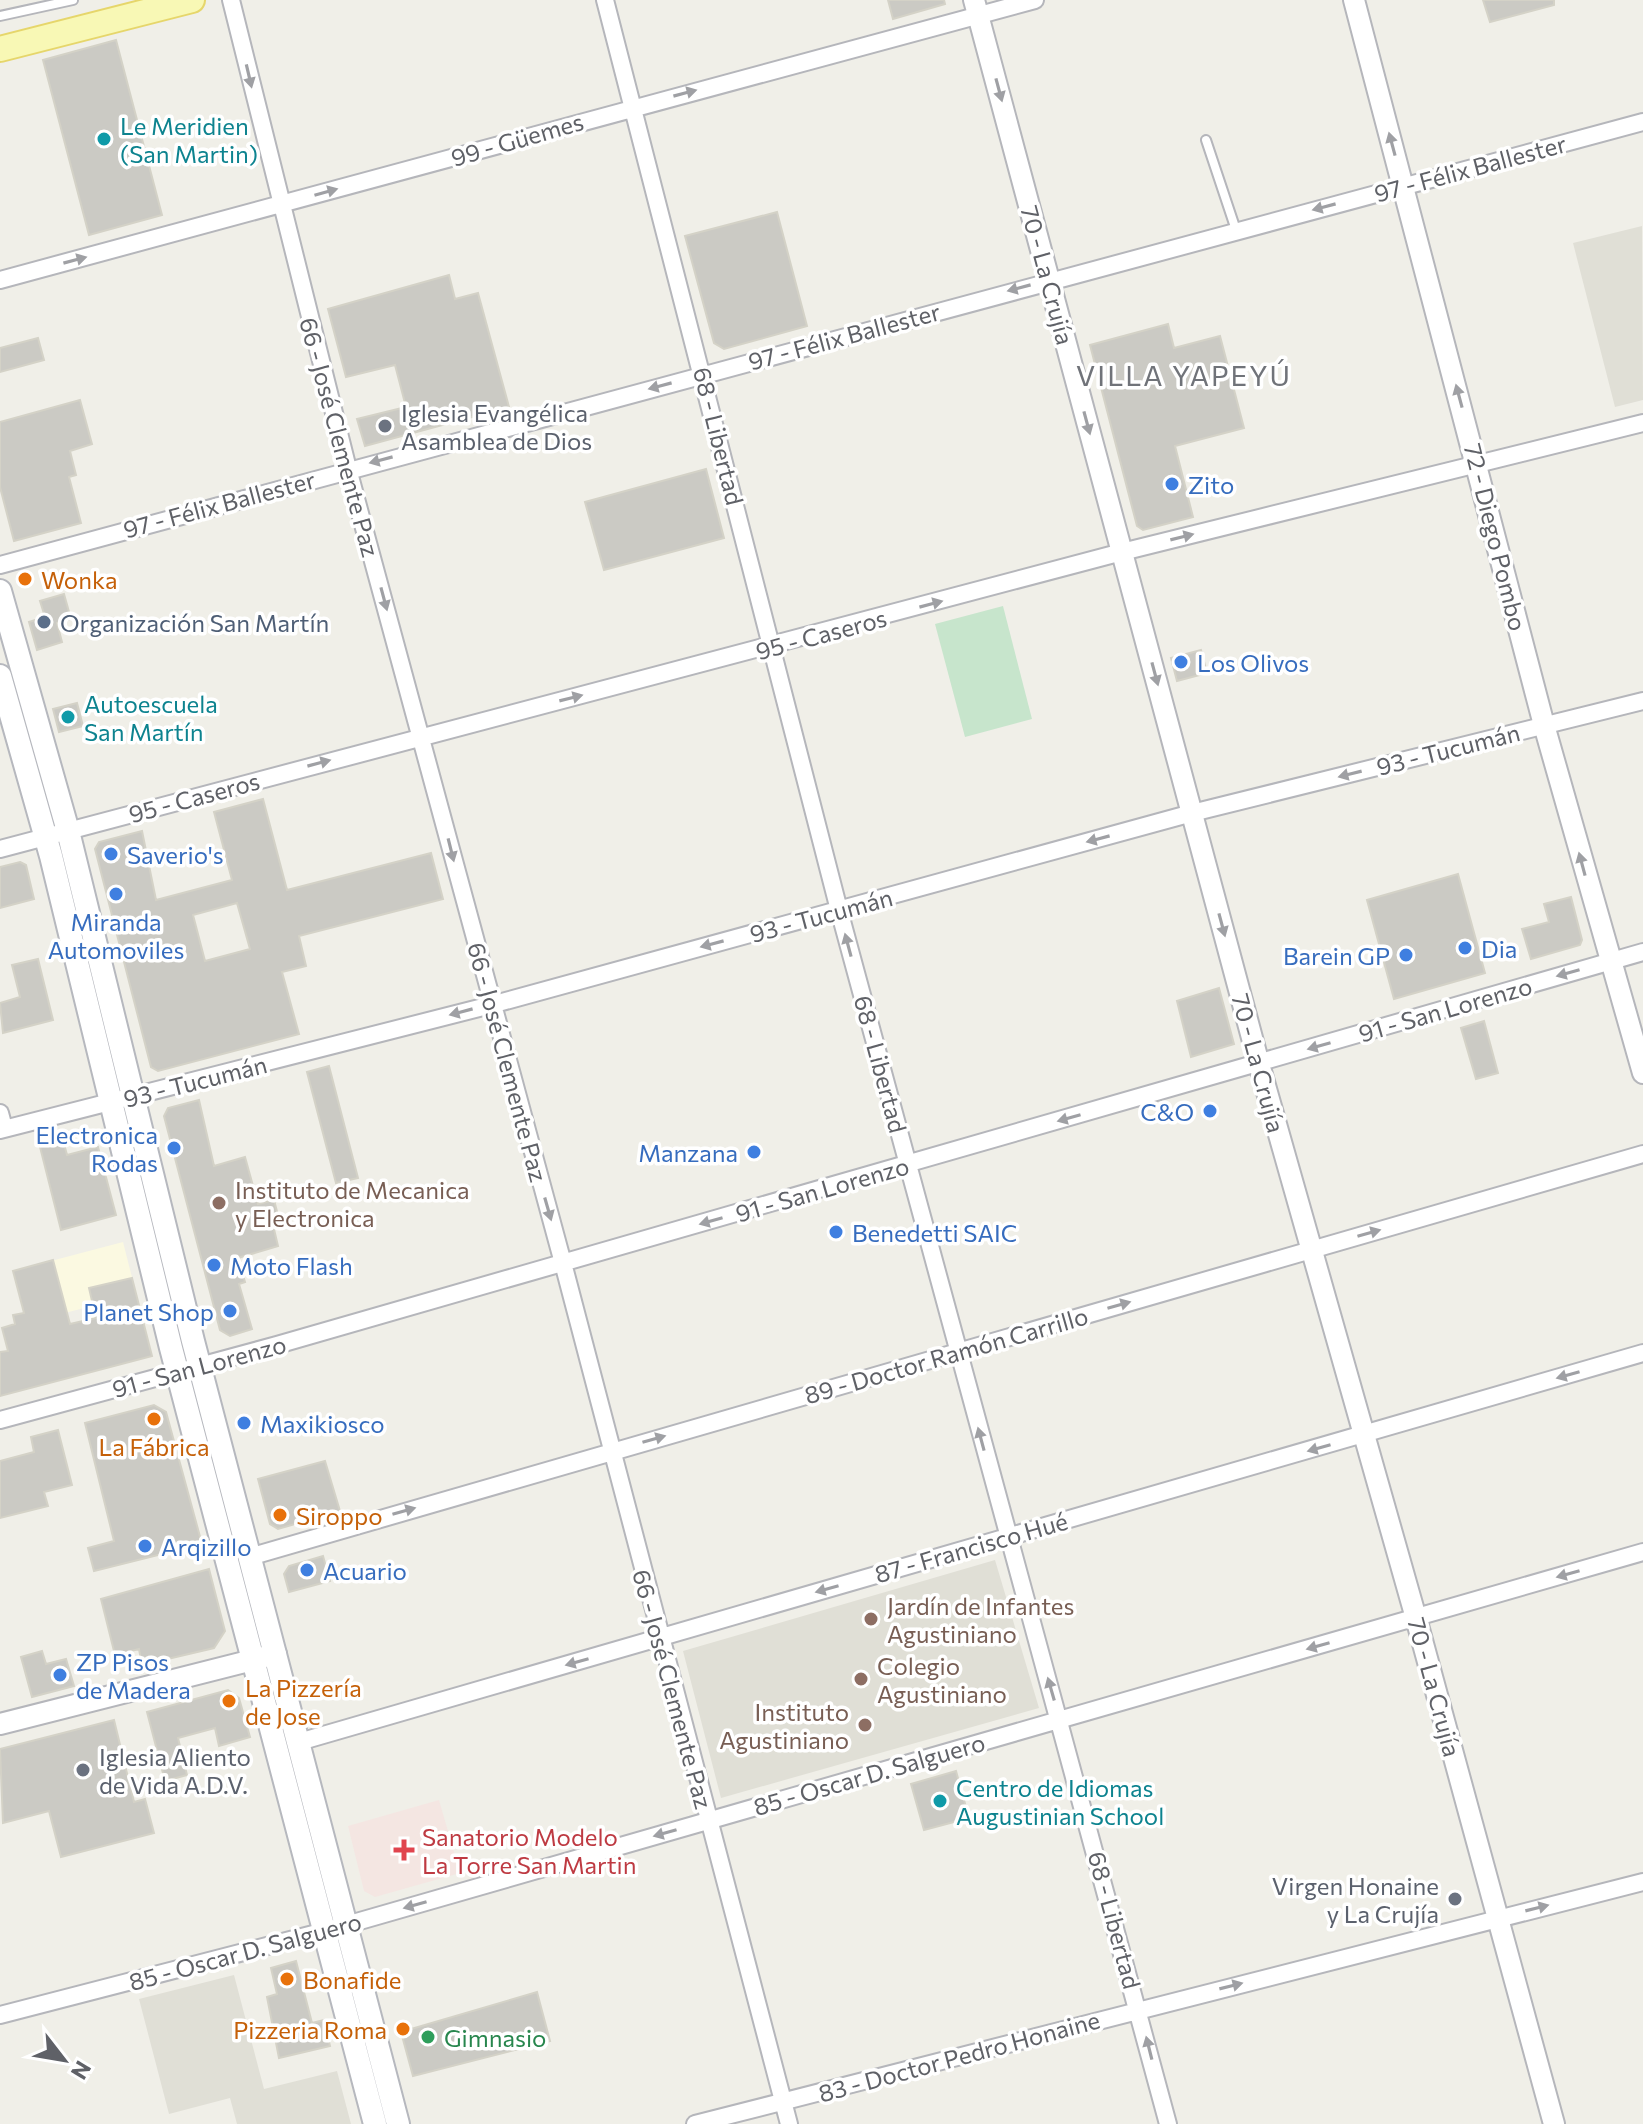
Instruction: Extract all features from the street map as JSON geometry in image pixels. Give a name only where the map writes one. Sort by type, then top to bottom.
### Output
[{"type":"main road","points":[[0,49],[192,0]]},
{"type":"main road","points":[[0,591],[68,831],[120,1100]]},
{"type":"main road","points":[[0,676],[120,1100],[336,1928],[398,2124]]},
{"type":"main road","points":[[189,1369],[249,1557],[265,1658],[299,1742],[375,2124]]},
{"type":"street","name":"66 - José Clemente Paz","points":[[231,0],[279,205],[348,469],[563,1263],[659,1639],[789,2124]]},
{"type":"street","name":"68 - Libertad","points":[[605,0],[839,910],[1168,2124]]},
{"type":"street","name":"99 - Güemes","points":[[0,280],[632,107],[976,8],[1035,0]]},
{"type":"street","name":"72 - Diego Pombo","points":[[1354,0],[1544,725],[1643,1073]]},
{"type":"street","name":"70 - La Crujía","points":[[976,8],[1259,1064],[1416,1618],[1554,2124]]},
{"type":"street","name":"97 - Félix Ballester","points":[[0,565],[1643,122]]},
{"type":"street","name":"95 - Caseros","points":[[0,849],[1122,552],[1643,423]]},
{"type":"street","name":"93 - Tucumán","points":[[1,1124],[120,1100],[491,1005],[1192,813],[1643,701]]},
{"type":"street","name":"91 - San Lorenzo","points":[[0,1420],[908,1165],[1643,952]]},
{"type":"street","name":"89 - Doctor Ramón Carrillo","points":[[249,1557],[1643,1154]]},
{"type":"street","name":"87 - Francisco Hué","points":[[299,1742],[1643,1353]]},
{"type":"street","name":"85 - Oscar D. Salguero","points":[[0,2015],[336,1928],[1643,1552]]},
{"type":"street","points":[[0,1724],[265,1658]]},
{"type":"street","name":"83 - Doctor Pedro Honaine","points":[[695,2124],[1643,1882]]},
{"type":"lane","points":[[0,16],[73,0]]},
{"type":"lane","points":[[1206,140],[1236,230]]},
{"type":"shaded area","points":[[1642,226],[1643,400],[1615,407],[1573,243]]},
{"type":"shaded area","points":[[123,1242],[152,1356],[104,1369],[88,1307],[26,1323],[13,1271]]},
{"type":"shaded area","name":"Colegio Agustiniano","points":[[995,1560],[1039,1708],[721,1798],[683,1651]]},
{"type":"shaded area","name":"Sanatorio Modelo La Torre San Martin","points":[[439,1800],[460,1873],[375,1897],[364,1891],[348,1826]]},
{"type":"shaded area","points":[[234,1975],[264,2089],[337,2071],[351,2124],[237,2124],[230,2098],[169,2114],[139,1999]]},
{"type":"green space","points":[[1003,606],[1032,719],[965,737],[935,624]]},
{"type":"building","points":[[888,0],[944,0],[945,4],[893,19]]},
{"type":"building","points":[[1483,0],[1554,0],[1554,5],[1490,22]]},
{"type":"building","name":"Le Meridien (San Martin)","points":[[116,40],[162,215],[89,235],[43,60]]},
{"type":"building","points":[[777,212],[807,326],[724,349],[714,343],[685,236]]},
{"type":"building","points":[[449,275],[455,299],[478,293],[509,407],[365,446],[357,419],[406,407],[395,365],[346,377],[328,309]]},
{"type":"building","points":[[1168,324],[1174,348],[1220,336],[1244,428],[1175,446],[1193,517],[1143,530],[1137,526],[1090,345]]},
{"type":"building","points":[[38,338],[44,360],[0,372],[0,348]]},
{"type":"building","points":[[80,400],[92,444],[70,451],[76,475],[69,477],[81,523],[14,541],[0,487],[0,422]]},
{"type":"building","points":[[706,469],[724,538],[604,570],[585,502]]},
{"type":"building","name":"Organización San Martín","points":[[64,594],[71,619],[57,623],[62,642],[37,650],[29,622],[45,617],[40,601]]},
{"type":"building","points":[[1201,650],[1207,673],[1177,681],[1171,658]]},
{"type":"building","name":"Autoescuela San Martín","points":[[77,703],[83,726],[59,732],[53,709]]},
{"type":"building","points":[[263,799],[287,890],[431,853],[443,899],[299,936],[306,966],[282,972],[299,1034],[158,1071],[151,1067],[95,849],[99,842],[142,831],[156,900],[232,880],[214,812]],"holes":[[[237,903],[250,949],[205,961],[193,915]]]},
{"type":"building","points":[[20,862],[26,865],[34,899],[0,908],[0,867]]},
{"type":"building","points":[[1458,874],[1485,973],[1394,999],[1367,900]]},
{"type":"building","points":[[1571,897],[1582,940],[1580,945],[1531,959],[1522,929],[1549,922],[1544,904]]},
{"type":"building","points":[[38,959],[53,1020],[3,1033],[0,1003],[20,997],[12,965]]},
{"type":"building","points":[[1219,988],[1234,1044],[1191,1057],[1177,1001]]},
{"type":"building","points":[[1484,1021],[1498,1073],[1476,1079],[1461,1028]]},
{"type":"building","points":[[329,1066],[358,1178],[336,1183],[307,1072]]},
{"type":"building","points":[[199,1100],[214,1166],[245,1157],[258,1204],[274,1200],[280,1223],[273,1225],[278,1246],[238,1258],[245,1282],[239,1284],[252,1329],[230,1336],[220,1330],[164,1116],[168,1108]]},
{"type":"building","points":[[62,1136],[67,1155],[98,1147],[116,1215],[61,1230],[39,1143]]},
{"type":"building","points":[[53,1260],[70,1324],[96,1318],[89,1288],[132,1278],[152,1356],[0,1396],[0,1352],[8,1351],[2,1328],[15,1324],[13,1315],[24,1313],[13,1271]]},
{"type":"building","points":[[154,1405],[166,1412],[202,1544],[94,1571],[88,1548],[114,1541],[85,1423]]},
{"type":"building","points":[[58,1430],[72,1485],[44,1492],[48,1506],[0,1518],[0,1461],[34,1452],[31,1437]]},
{"type":"building","points":[[325,1461],[340,1511],[278,1529],[270,1524],[258,1479]]},
{"type":"building","name":"Acuario","points":[[323,1556],[330,1581],[289,1592],[284,1574],[289,1566]]},
{"type":"building","points":[[209,1569],[225,1631],[214,1648],[142,1665],[139,1649],[115,1655],[101,1599]]},
{"type":"building","points":[[42,1651],[46,1664],[66,1659],[74,1686],[32,1697],[21,1657]]},
{"type":"building","points":[[228,1690],[239,1698],[250,1737],[219,1746],[215,1728],[178,1738],[187,1775],[165,1781],[147,1712]]},
{"type":"building","name":"Iglesia Aliento de Vida A.D.V.","points":[[114,1720],[134,1802],[145,1799],[154,1833],[61,1857],[49,1811],[3,1823],[0,1749]]},
{"type":"building","name":"Centro de Idiomas Augustinian School","points":[[956,1771],[969,1818],[924,1830],[911,1784]]},
{"type":"building","points":[[296,1961],[312,2023],[324,2020],[330,2046],[279,2058],[267,1997],[277,1994],[271,1968]]},
{"type":"building","points":[[537,1992],[550,2041],[413,2076],[401,2032]]},
{"type":"place","name":"Le Meridien (San Martin)","points":[[104,139]]},
{"type":"place","name":"Iglesia Evangélica Asamblea de Dios","points":[[385,426]]},
{"type":"place","name":"Zito","points":[[1172,484]]},
{"type":"place","name":"Wonka","points":[[25,579]]},
{"type":"place","name":"Organización San Martín","points":[[44,622]]},
{"type":"place","name":"Los Olivos","points":[[1181,662]]},
{"type":"place","name":"Autoescuela San Martín","points":[[68,717]]},
{"type":"place","name":"Saverio's","points":[[111,854]]},
{"type":"place","name":"Miranda Automoviles","points":[[116,894]]},
{"type":"place","name":"Dia","points":[[1465,948]]},
{"type":"place","name":"Barein GP","points":[[1406,955]]},
{"type":"place","name":"C&O","points":[[1210,1111]]},
{"type":"place","name":"Electronica Rodas","points":[[174,1148]]},
{"type":"place","name":"Manzana","points":[[754,1152]]},
{"type":"place","name":"Instituto de Mecanica y Electronica","points":[[219,1203]]},
{"type":"place","name":"Benedetti SAIC","points":[[836,1232]]},
{"type":"place","name":"Moto Flash","points":[[214,1265]]},
{"type":"place","name":"Planet Shop","points":[[230,1311]]},
{"type":"place","name":"La Fábrica","points":[[154,1419]]},
{"type":"place","name":"Maxikiosco","points":[[244,1423]]},
{"type":"place","name":"Siroppo","points":[[280,1515]]},
{"type":"place","name":"Arqizillo","points":[[145,1546]]},
{"type":"place","name":"Acuario","points":[[307,1570]]},
{"type":"place","name":"Jardín de Infantes Agustiniano","points":[[871,1619]]},
{"type":"place","name":"ZP Pisos de Madera","points":[[60,1675]]},
{"type":"place","name":"Colegio Agustiniano","points":[[861,1679]]},
{"type":"place","name":"La Pizzería de Jose","points":[[229,1701]]},
{"type":"place","name":"Instituto Agustiniano","points":[[865,1725]]},
{"type":"place","name":"Iglesia Aliento de Vida A.D.V.","points":[[83,1770]]},
{"type":"place","name":"Centro de Idiomas Augustinian School","points":[[940,1801]]},
{"type":"place","name":"Sanatorio Modelo La Torre San Martin","points":[[404,1850]]},
{"type":"place","name":"Virgen Honaine y La Crujía","points":[[1455,1899]]},
{"type":"place","name":"Bonafide","points":[[287,1979]]},
{"type":"place","name":"Pizzeria Roma","points":[[403,2029]]},
{"type":"place","name":"Gimnasio","points":[[428,2037]]},
{"type":"district","name":"VILLA YAPEYÚ","points":[[1184,375]]}]
